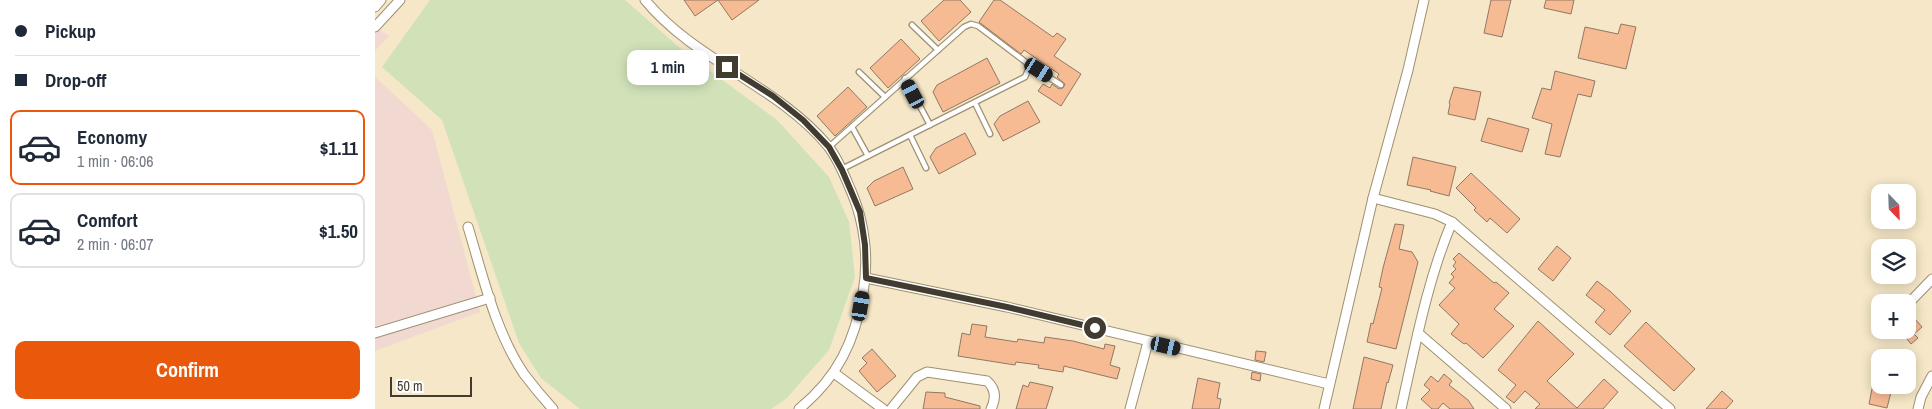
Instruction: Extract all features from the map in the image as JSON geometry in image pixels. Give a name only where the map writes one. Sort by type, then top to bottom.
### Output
[{"type":"street","points":[[375,6],[381,0]]},
{"type":"street","points":[[375,27],[400,0]]},
{"type":"street","points":[[645,0],[663,19],[686,38],[773,96],[803,120],[829,147],[842,170],[860,212],[865,245],[866,278],[858,320],[849,346],[834,373],[810,400],[799,409]]},
{"type":"street","points":[[1324,409],[1373,198],[1408,70],[1424,0]]},
{"type":"street","points":[[1373,198],[1435,214],[1452,222],[1670,409]]},
{"type":"street","points":[[1401,409],[1418,333],[1443,244],[1452,222]]},
{"type":"street","points":[[468,227],[490,298],[511,352],[532,385],[553,409]]},
{"type":"street","points":[[866,278],[1007,307],[1329,384]]},
{"type":"street","points":[[1916,296],[1932,279]]},
{"type":"street","points":[[375,333],[490,298]]},
{"type":"street","points":[[1418,333],[1506,409]]},
{"type":"street","points":[[1130,409],[1148,342]]},
{"type":"street","points":[[891,409],[917,377],[927,372],[987,381],[994,390],[995,397],[991,409]]},
{"type":"street","points":[[834,373],[883,409]]},
{"type":"street","points":[[1918,409],[1923,390],[1932,376]]},
{"type":"lane","points":[[829,147],[905,78],[964,27],[971,24],[978,26],[1027,63],[1061,85]]},
{"type":"lane","points":[[912,25],[938,50]]},
{"type":"lane","points":[[842,170],[1025,78],[1029,68],[1027,63]]},
{"type":"lane","points":[[859,72],[885,97]]},
{"type":"lane","points":[[905,78],[930,125]]},
{"type":"lane","points":[[975,103],[989,134]]},
{"type":"lane","points":[[852,127],[868,156]]},
{"type":"lane","points":[[910,135],[926,168]]},
{"type":"shaded area","points":[[375,27],[389,36],[375,51]]},
{"type":"shaded area","points":[[375,77],[432,130],[480,312],[375,351]]},
{"type":"green space","points":[[430,0],[625,0],[688,55],[777,120],[829,177],[849,222],[855,277],[829,350],[786,399],[771,409],[580,409],[541,378],[519,343],[442,120],[382,67]]},
{"type":"building","points":[[684,0],[718,0],[695,16]]},
{"type":"building","points":[[718,0],[759,0],[732,20]]},
{"type":"building","points":[[944,0],[960,0],[971,12],[939,41],[921,21]]},
{"type":"building","points":[[994,0],[1000,0],[1053,37],[1057,33],[1066,39],[1054,56],[1081,74],[1061,106],[1038,91],[1043,84],[1050,88],[1052,84],[1059,89],[1063,88],[1065,84],[1057,77],[1059,74],[1024,50],[1021,54],[979,22]]},
{"type":"building","points":[[1491,0],[1511,0],[1502,37],[1484,33]]},
{"type":"building","points":[[1546,0],[1574,0],[1571,14],[1544,8]]},
{"type":"building","points":[[1621,24],[1636,27],[1626,69],[1578,58],[1585,27],[1618,34]]},
{"type":"building","points":[[901,39],[920,59],[888,88],[870,68]]},
{"type":"building","points":[[987,58],[1000,83],[943,112],[933,92],[937,85]]},
{"type":"building","points":[[1555,71],[1595,81],[1591,97],[1578,94],[1560,157],[1545,154],[1552,124],[1532,118],[1542,88],[1551,90]]},
{"type":"building","points":[[848,87],[867,107],[835,136],[817,116]]},
{"type":"building","points":[[1454,87],[1481,92],[1475,120],[1448,114]]},
{"type":"building","points":[[1028,101],[1040,122],[1003,141],[994,124],[1000,116]]},
{"type":"building","points":[[1488,118],[1529,129],[1522,152],[1481,141]]},
{"type":"building","points":[[965,133],[976,154],[939,174],[930,157],[936,148]]},
{"type":"building","points":[[1413,157],[1456,167],[1449,196],[1407,185]]},
{"type":"building","points":[[903,167],[913,189],[875,206],[867,188],[874,181]]},
{"type":"building","points":[[1471,173],[1520,219],[1507,233],[1490,218],[1487,222],[1474,210],[1476,208],[1456,188]]},
{"type":"building","points":[[1395,224],[1404,225],[1399,249],[1412,252],[1418,262],[1396,349],[1367,342],[1382,288],[1379,287]]},
{"type":"building","points":[[1557,246],[1571,258],[1553,281],[1538,269]]},
{"type":"building","points":[[1459,253],[1494,283],[1496,282],[1509,293],[1494,309],[1514,326],[1483,358],[1466,343],[1464,344],[1451,334],[1459,324],[1439,305],[1455,288],[1449,283],[1454,277],[1451,274],[1456,269],[1453,266],[1456,262],[1453,259]]},
{"type":"building","points":[[1597,281],[1631,311],[1610,335],[1595,322],[1605,310],[1586,295]]},
{"type":"building","points":[[1916,320],[1922,327],[1916,332]]},
{"type":"building","points":[[1538,321],[1574,354],[1547,381],[1577,408],[1604,379],[1618,392],[1603,409],[1535,409],[1540,404],[1525,391],[1514,403],[1506,397],[1516,385],[1498,370]]},
{"type":"building","points":[[1646,322],[1695,369],[1674,391],[1624,346]]},
{"type":"building","points":[[972,324],[987,326],[985,337],[1017,342],[1018,339],[1044,343],[1045,337],[1073,341],[1104,349],[1105,344],[1115,346],[1110,365],[1120,368],[1117,379],[1064,366],[1063,372],[1038,368],[1039,365],[1016,362],[1015,365],[958,356],[962,333],[970,335]]},
{"type":"building","points":[[1916,336],[1918,338],[1911,344],[1907,339],[1916,339]]},
{"type":"building","points":[[872,349],[896,376],[877,392],[859,371],[867,363],[862,358]]},
{"type":"building","points":[[1256,351],[1266,352],[1264,362],[1255,360]]},
{"type":"building","points":[[1364,357],[1393,365],[1381,409],[1353,409]]},
{"type":"building","points":[[1252,372],[1261,374],[1260,381],[1251,379]]},
{"type":"building","points":[[1444,374],[1452,381],[1449,385],[1468,400],[1474,409],[1450,409],[1443,403],[1438,409],[1432,409],[1421,399],[1430,390],[1424,385],[1431,376],[1438,382]]},
{"type":"building","points":[[1198,378],[1220,383],[1217,398],[1221,399],[1219,409],[1192,409]]},
{"type":"building","points":[[1030,382],[1053,387],[1046,409],[1016,409],[1023,385],[1028,387]]},
{"type":"building","points":[[1722,391],[1733,401],[1726,409],[1706,409]]},
{"type":"building","points":[[926,392],[945,393],[945,397],[980,406],[980,409],[923,409]]},
{"type":"building","points":[[1871,394],[1890,394],[1887,408],[1869,404]]},
{"type":"route","points":[[727,67],[773,96],[803,120],[829,147],[842,170],[860,212],[865,245],[866,278],[1007,307],[1095,328]]}]
